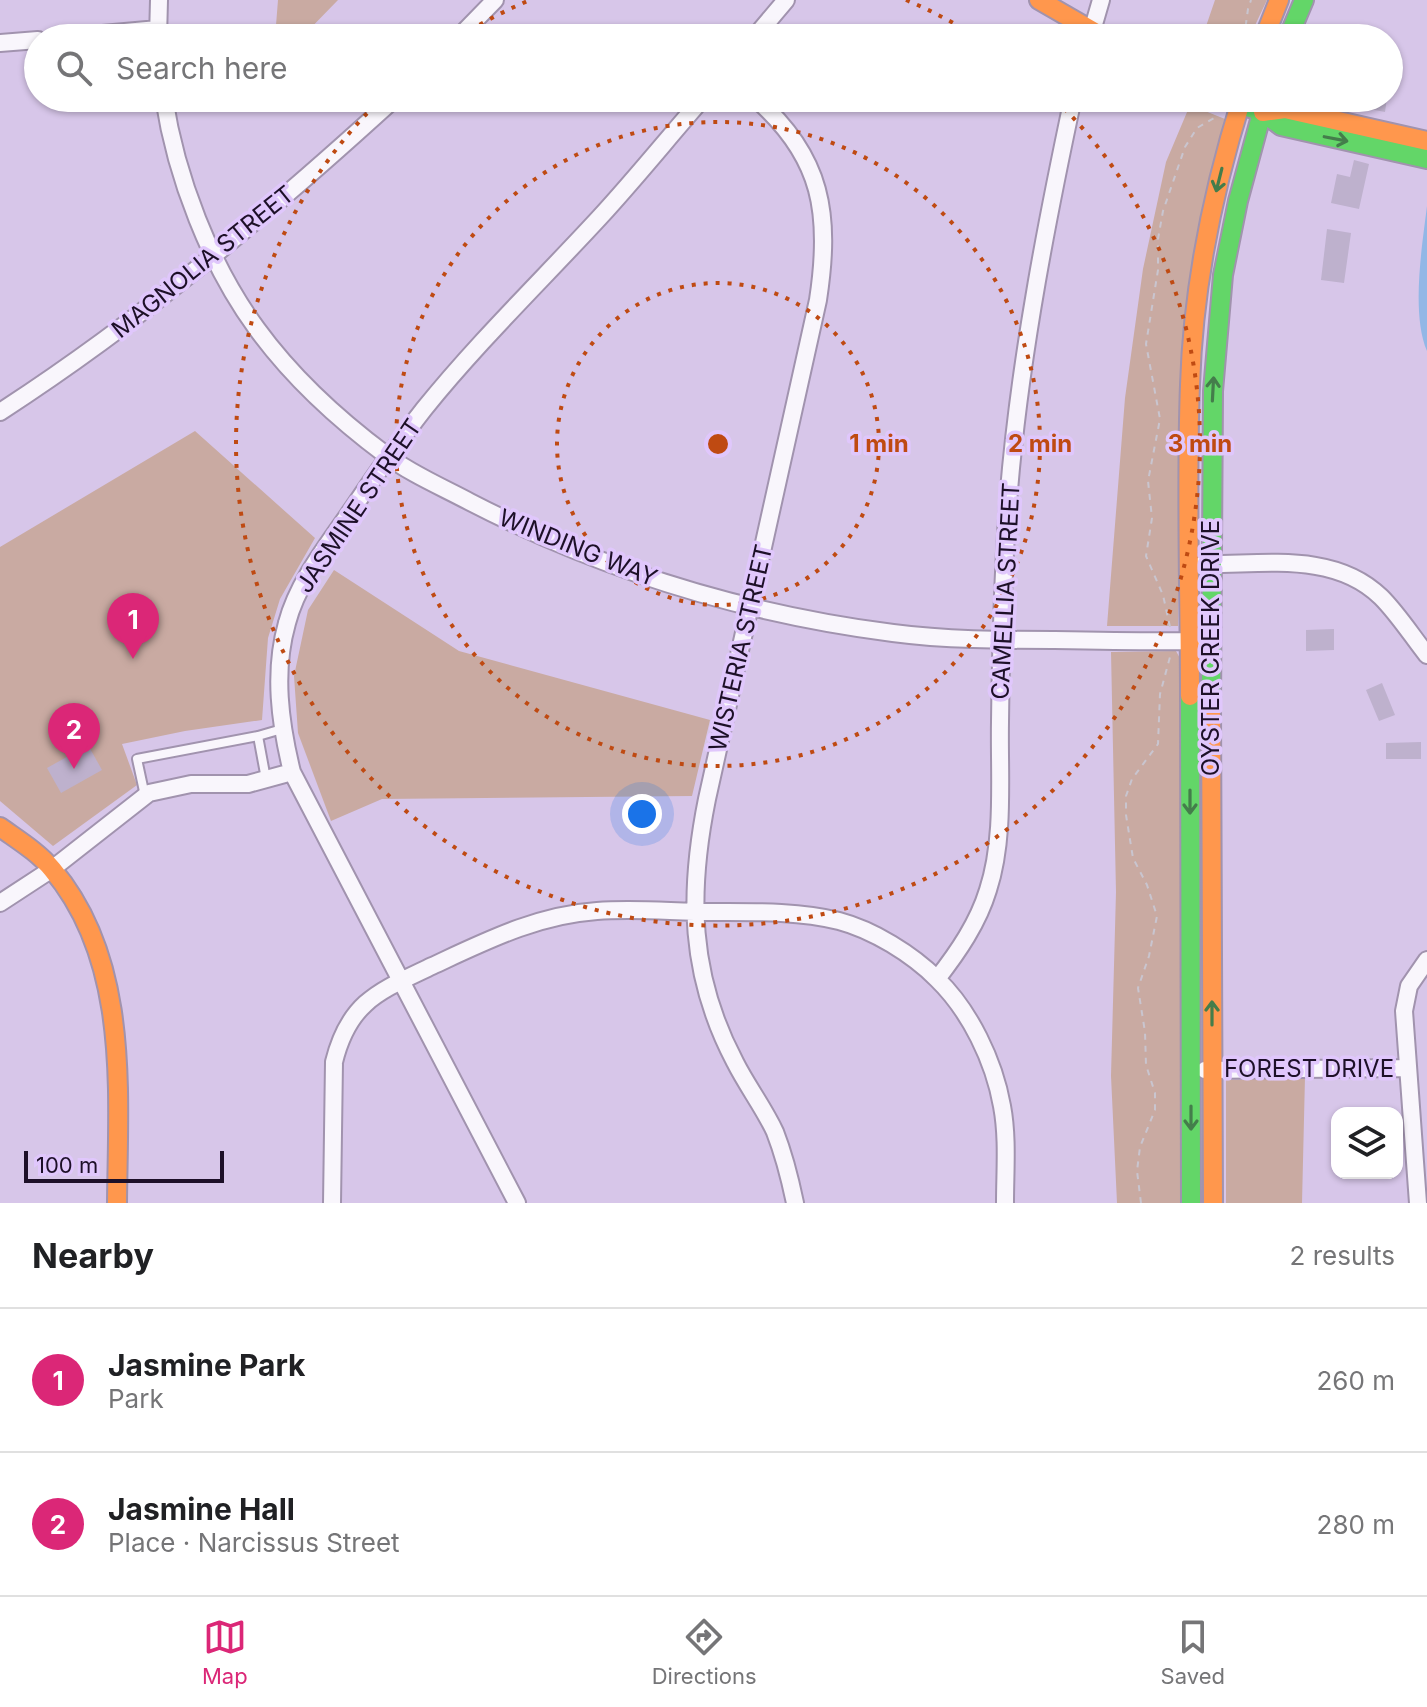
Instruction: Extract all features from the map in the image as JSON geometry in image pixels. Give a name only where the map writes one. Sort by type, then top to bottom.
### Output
[{"type":"main road","points":[[1039,0],[1077,24]]},
{"type":"main road","points":[[1270,24],[1279,0]]},
{"type":"main road","points":[[1294,24],[1304,0]]},
{"type":"main road","name":"OYSTER CREEK DRIVE","points":[[1191,1203],[1190,384],[1198,287],[1210,219],[1238,112]]},
{"type":"main road","name":"OYSTER CREEK DRIVE","points":[[1213,1203],[1213,391],[1223,275],[1238,201],[1262,112]]},
{"type":"main road","points":[[1275,112],[1283,117],[1393,141],[1427,141]]},
{"type":"main road","points":[[1393,141],[1427,159]]},
{"type":"main road","points":[[0,827],[52,869],[84,918],[101,963],[110,998],[116,1045],[117,1203]]},
{"type":"street","points":[[158,24],[159,0]]},
{"type":"street","points":[[472,24],[495,0]]},
{"type":"street","points":[[766,24],[786,0]]},
{"type":"street","points":[[1098,24],[1101,0]]},
{"type":"street","points":[[0,43],[24,41]]},
{"type":"street","name":"WINDING WAY","points":[[167,112],[176,156],[214,257],[257,329],[285,361],[333,411],[388,457],[550,541],[666,584],[751,606],[893,633],[959,640],[1211,641]]},
{"type":"street","name":"MAGNOLIA STREET","points":[[0,412],[105,341],[214,257],[380,112]]},
{"type":"street","name":"JASMINE STREET","points":[[517,1203],[292,772],[279,701],[280,660],[287,622],[299,592],[388,457],[425,408],[600,217],[691,112]]},
{"type":"street","name":"WISTERIA STREET","points":[[769,112],[790,133],[814,179],[823,216],[825,256],[818,300],[699,839],[693,912],[707,991],[720,1031],[774,1130],[795,1203]]},
{"type":"street","name":"CAMELLIA STREET","points":[[937,979],[972,927],[988,891],[996,859],[1005,542],[1024,356],[1070,112]]},
{"type":"street","points":[[1190,563],[1319,565],[1341,571],[1380,596],[1427,655]]},
{"type":"street","points":[[0,903],[52,869],[145,796],[173,787],[248,784],[292,772]]},
{"type":"street","points":[[332,1203],[334,1062],[349,1019],[366,1001],[482,941],[551,919],[598,911],[795,914],[839,921],[891,945],[937,979],[965,1014],[994,1071],[1003,1107],[1005,1203]]},
{"type":"street","name":"FOREST DRIVE","points":[[1191,1070],[1407,1068],[1405,999],[1416,974],[1427,960]]},
{"type":"street","points":[[1407,1068],[1418,1203]]},
{"type":"lane","points":[[145,796],[137,759],[282,729]]},
{"type":"lane","points":[[258,736],[266,779]]},
{"type":"path","points":[[1247,24],[1251,0]]},
{"type":"shaded area","points":[[278,0],[338,0],[315,24],[276,24]]},
{"type":"shaded area","points":[[1215,0],[1267,0],[1256,24],[1207,24]]},
{"type":"shaded area","points":[[1187,112],[1208,112],[1225,119],[1185,320],[1179,394],[1178,626],[1107,626],[1125,398],[1143,269],[1166,162]]},
{"type":"shaded area","points":[[195,431],[315,538],[280,599],[268,638],[262,720],[122,744],[137,785],[53,846],[0,801],[0,547]]},
{"type":"shaded area","points":[[334,570],[459,651],[710,720],[692,796],[382,799],[331,821],[298,733],[294,676],[308,610]]},
{"type":"shaded area","points":[[1176,651],[1182,662],[1184,1203],[1117,1203],[1111,1076],[1116,892],[1111,652]]},
{"type":"shaded area","points":[[1305,1077],[1302,1203],[1226,1203],[1226,1080]]},
{"type":"water","points":[[1427,206],[1427,351],[1422,336],[1419,299]]},
{"type":"building","points":[[1354,160],[1369,164],[1359,209],[1331,203],[1337,174],[1350,177]]},
{"type":"building","points":[[1327,229],[1351,233],[1344,283],[1321,280]]},
{"type":"building","points":[[1334,629],[1334,650],[1306,651],[1306,630]]},
{"type":"building","points":[[1382,683],[1395,715],[1379,721],[1366,690]]},
{"type":"building","points":[[1421,742],[1421,759],[1386,759],[1386,743]]},
{"type":"building","points":[[88,745],[102,770],[61,793],[47,768]]},
{"type":"traffic: fast","points":[[1294,24],[1304,0]]},
{"type":"traffic: fast","points":[[1211,707],[1213,391],[1223,275],[1238,201],[1262,112]]},
{"type":"traffic: fast","points":[[1263,112],[1281,126],[1427,159]]},
{"type":"traffic: fast","points":[[1190,696],[1191,1203]]},
{"type":"traffic: slow","points":[[1039,0],[1081,24]]},
{"type":"traffic: slow","points":[[1270,24],[1279,0]]},
{"type":"traffic: slow","points":[[1190,696],[1188,463],[1195,312],[1206,240],[1238,112]]},
{"type":"traffic: slow","points":[[1298,112],[1427,141]]},
{"type":"traffic: slow","points":[[1211,707],[1213,1203]]},
{"type":"traffic: slow","points":[[0,827],[52,869],[77,905],[95,944],[107,986],[114,1028],[118,1116],[117,1203]]},
{"type":"place","name":"Jasmine Park","points":[[133,659]]},
{"type":"place","name":"Jasmine Hall","points":[[74,769]]}]
